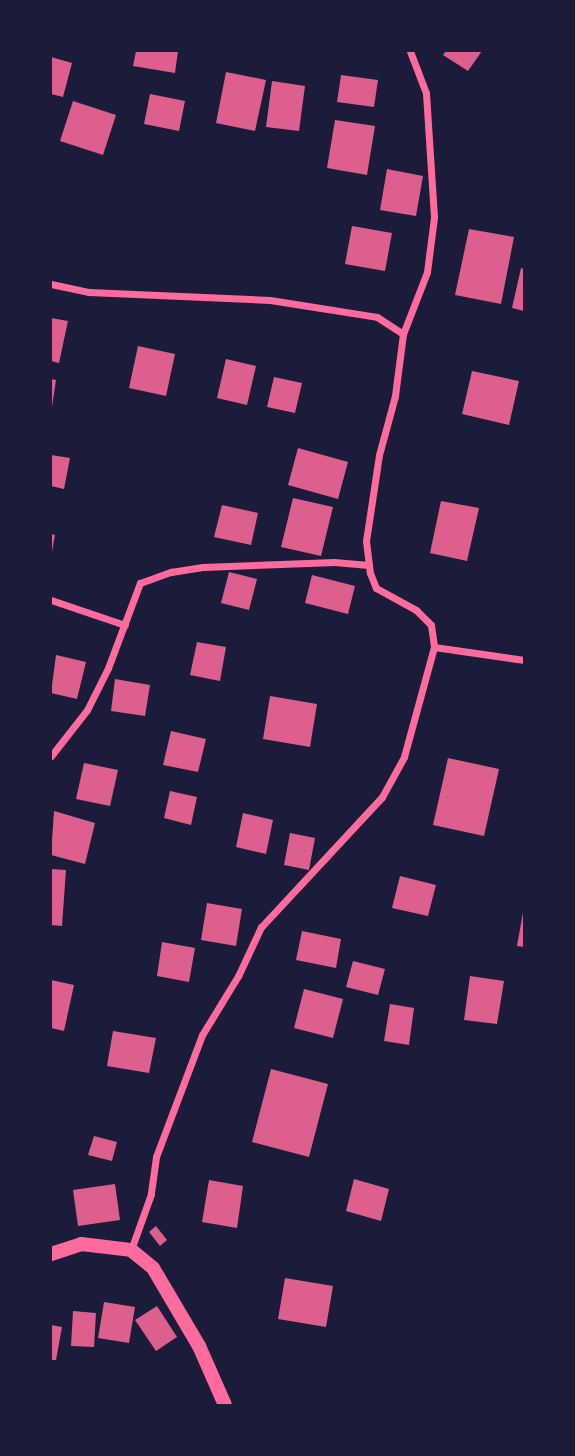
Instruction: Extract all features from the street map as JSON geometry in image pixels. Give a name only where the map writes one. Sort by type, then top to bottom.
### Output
[{"type":"main road","points":[[51,1254],[81,1244],[131,1250],[152,1268],[200,1346],[225,1405]]},
{"type":"street","points":[[131,1250],[151,1194],[156,1157],[202,1035],[238,976],[261,927],[382,797],[404,757],[433,647],[431,625],[416,610],[376,588],[366,541],[379,455],[395,396],[403,334],[427,272],[434,217],[426,93],[410,51]]},
{"type":"street","points":[[51,284],[89,292],[270,300],[377,317],[403,334]]},
{"type":"street","points":[[51,756],[87,710],[108,668],[140,583],[171,572],[289,563],[369,565]]},
{"type":"street","points":[[51,600],[125,625]]},
{"type":"street","points":[[433,647],[524,660]]},
{"type":"building","points":[[136,51],[178,51],[175,73],[133,66]]},
{"type":"building","points":[[446,51],[482,51],[468,71],[443,55]]},
{"type":"building","points":[[51,57],[72,63],[63,97],[51,94]]},
{"type":"building","points":[[226,72],[266,80],[255,131],[216,123]]},
{"type":"building","points":[[341,75],[378,80],[374,107],[337,102]]},
{"type":"building","points":[[272,81],[305,86],[299,131],[266,127]]},
{"type":"building","points":[[150,94],[185,101],[179,131],[144,124]]},
{"type":"building","points":[[73,101],[116,115],[103,155],[60,141]]},
{"type":"building","points":[[335,120],[375,126],[367,175],[327,168]]},
{"type":"building","points":[[387,169],[423,176],[416,216],[380,210]]},
{"type":"building","points":[[352,226],[392,233],[385,271],[345,264]]},
{"type":"building","points":[[469,229],[514,237],[501,304],[455,295]]},
{"type":"building","points":[[521,268],[524,269],[524,311],[512,308]]},
{"type":"building","points":[[51,318],[68,321],[59,363],[51,361]]},
{"type":"building","points":[[138,346],[175,354],[166,396],[129,388]]},
{"type":"building","points":[[226,359],[256,366],[247,405],[217,398]]},
{"type":"building","points":[[472,371],[519,381],[509,425],[462,414]]},
{"type":"building","points":[[274,377],[302,383],[295,413],[267,407]]},
{"type":"building","points":[[51,379],[56,380],[52,407],[51,407]]},
{"type":"building","points":[[298,448],[348,462],[338,499],[288,485]]},
{"type":"building","points":[[51,455],[70,458],[64,489],[51,486]]},
{"type":"building","points":[[293,498],[333,507],[321,556],[281,547]]},
{"type":"building","points":[[441,501],[479,508],[467,561],[430,553]]},
{"type":"building","points":[[222,505],[258,513],[251,545],[214,537]]},
{"type":"building","points":[[51,534],[55,535],[52,552],[51,551]]},
{"type":"building","points":[[229,572],[257,579],[249,610],[221,603]]},
{"type":"building","points":[[312,575],[355,586],[348,614],[305,603]]},
{"type":"building","points":[[197,642],[226,647],[220,681],[190,675]]},
{"type":"building","points":[[56,655],[86,662],[77,699],[51,693]]},
{"type":"building","points":[[115,679],[150,685],[145,716],[111,711]]},
{"type":"building","points":[[270,696],[317,704],[310,747],[263,739]]},
{"type":"building","points":[[171,731],[206,739],[198,772],[163,765]]},
{"type":"building","points":[[448,758],[499,769],[484,836],[433,825]]},
{"type":"building","points":[[84,763],[118,770],[110,806],[76,799]]},
{"type":"building","points":[[170,791],[197,797],[191,825],[164,818]]},
{"type":"building","points":[[54,811],[95,823],[85,864],[51,855]]},
{"type":"building","points":[[243,813],[273,820],[266,854],[236,847]]},
{"type":"building","points":[[290,833],[315,838],[309,870],[284,865]]},
{"type":"building","points":[[51,869],[66,870],[62,926],[51,925]]},
{"type":"building","points":[[400,876],[436,885],[428,916],[392,908]]},
{"type":"building","points":[[207,903],[242,909],[236,946],[201,940]]},
{"type":"building","points":[[524,912],[524,947],[517,946]]},
{"type":"building","points":[[302,931],[341,939],[336,968],[296,960]]},
{"type":"building","points":[[162,942],[195,948],[189,982],[157,976]]},
{"type":"building","points":[[353,961],[385,969],[378,995],[346,987]]},
{"type":"building","points":[[470,976],[504,981],[497,1024],[464,1020]]},
{"type":"building","points":[[51,980],[74,985],[64,1031],[51,1028]]},
{"type":"building","points":[[304,989],[343,999],[333,1038],[294,1028]]},
{"type":"building","points":[[390,1004],[414,1008],[409,1045],[384,1041]]},
{"type":"building","points":[[113,1031],[156,1038],[149,1073],[107,1066]]},
{"type":"building","points":[[271,1069],[328,1084],[309,1157],[252,1142]]},
{"type":"building","points":[[94,1136],[117,1142],[112,1161],[88,1155]]},
{"type":"building","points":[[354,1179],[389,1189],[381,1221],[346,1211]]},
{"type":"building","points":[[209,1180],[243,1186],[237,1228],[202,1222]]},
{"type":"building","points":[[115,1184],[120,1220],[78,1226],[73,1190]]},
{"type":"building","points":[[156,1226],[167,1240],[160,1246],[149,1232]]},
{"type":"building","points":[[285,1278],[333,1286],[326,1327],[278,1319]]},
{"type":"building","points":[[104,1302],[135,1307],[129,1343],[98,1338]]},
{"type":"building","points":[[157,1306],[177,1337],[156,1351],[135,1320]]},
{"type":"building","points":[[73,1311],[96,1313],[94,1347],[71,1346]]},
{"type":"building","points":[[51,1325],[62,1327],[56,1360],[51,1360]]}]
